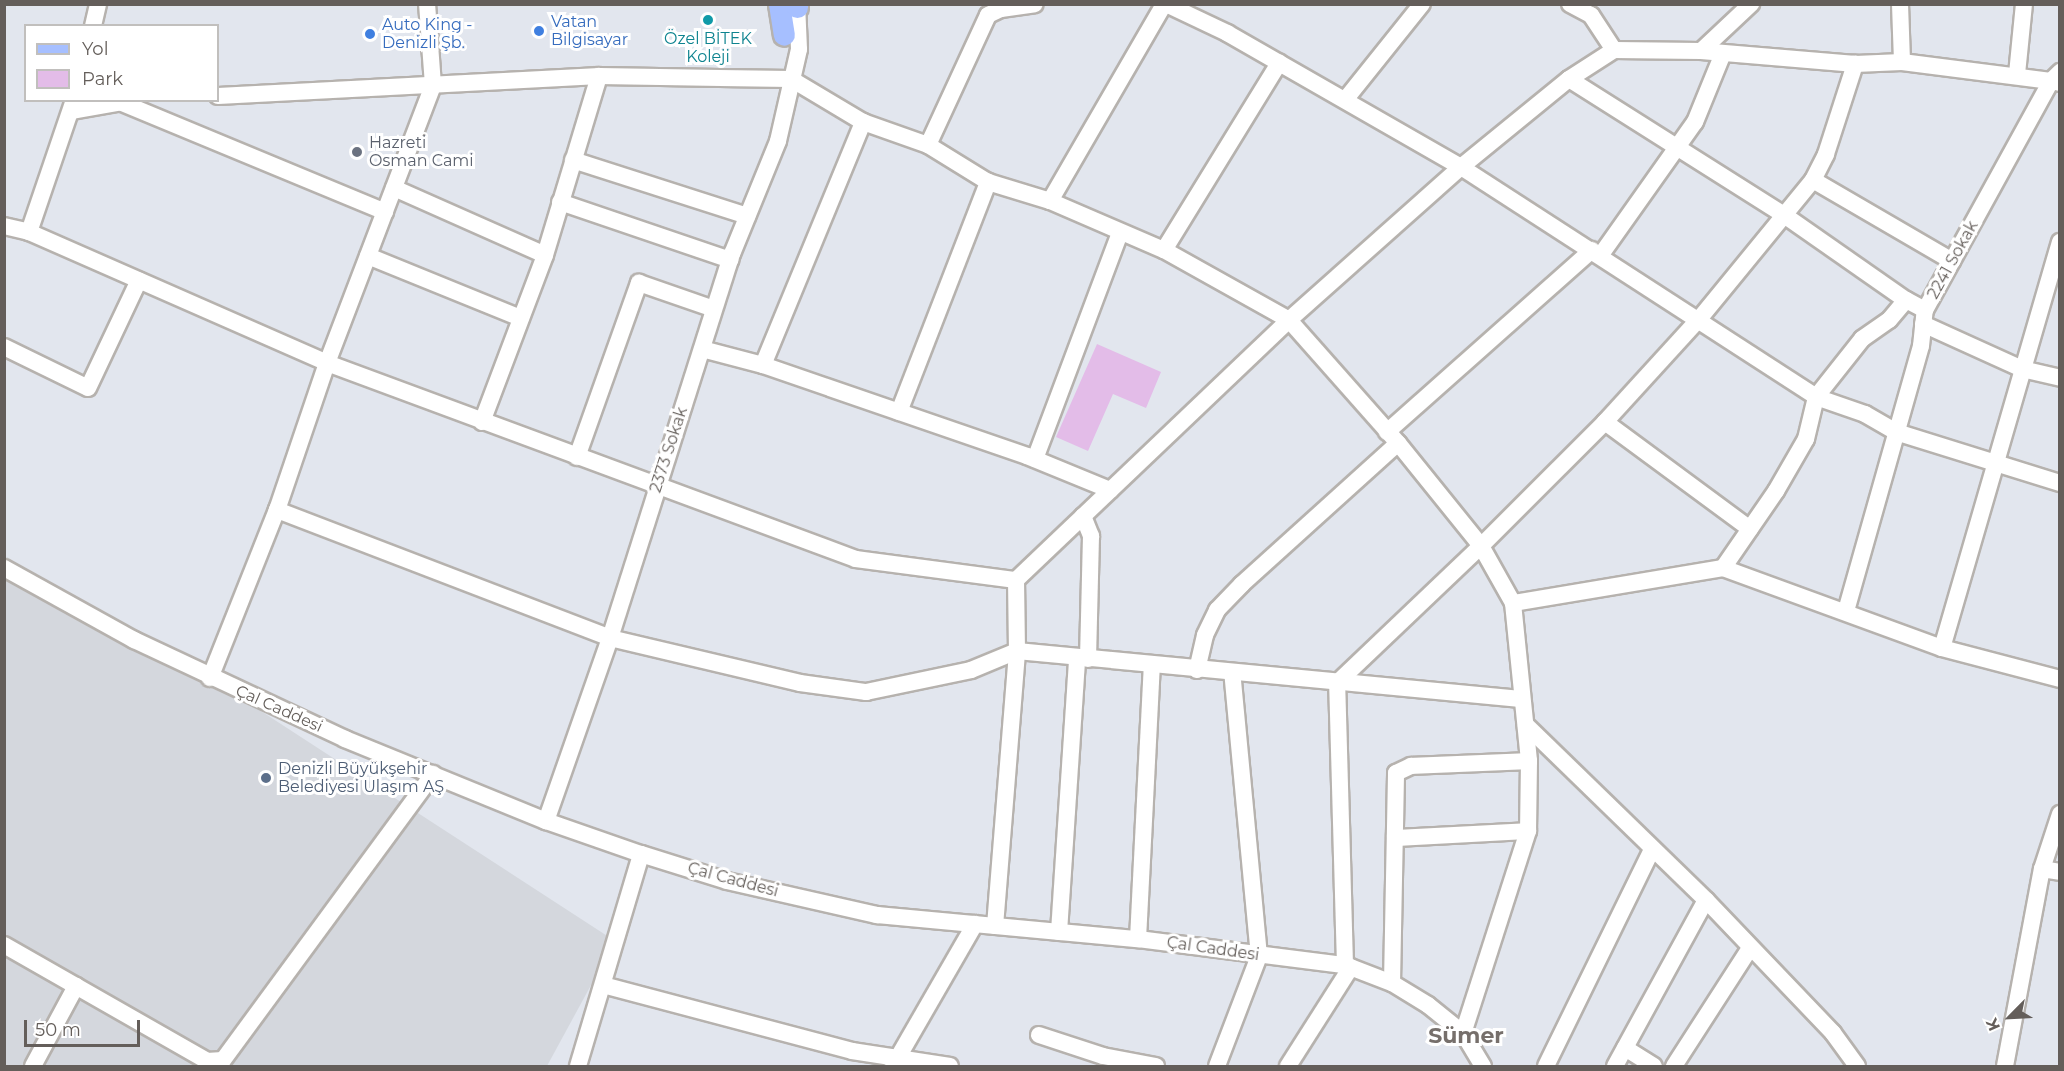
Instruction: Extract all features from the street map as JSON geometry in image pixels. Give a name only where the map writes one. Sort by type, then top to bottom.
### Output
[{"type":"main road","points":[[784,35],[790,5]]},
{"type":"street","points":[[93,24],[98,4]]},
{"type":"street","points":[[210,678],[277,510],[327,363],[433,85],[427,4]]},
{"type":"street","points":[[928,145],[988,10],[1035,4]]},
{"type":"street","points":[[1050,201],[1165,4],[1280,63],[1461,167],[1700,318],[1816,397],[1865,414],[1896,432],[1995,465],[2060,483]]},
{"type":"street","points":[[1345,100],[1422,4]]},
{"type":"street","points":[[1570,4],[1591,15],[1614,50]]},
{"type":"street","points":[[1701,51],[1751,4]]},
{"type":"street","points":[[1900,4],[1902,62]]},
{"type":"street","points":[[2017,74],[2024,4]]},
{"type":"street","name":"2373 Sokak","points":[[546,821],[610,639],[730,260],[778,141],[799,49],[790,5]]},
{"type":"street","points":[[784,35],[791,79]]},
{"type":"street","points":[[995,926],[1017,651],[1016,580],[1289,320],[1461,167],[1569,79],[1614,50],[1701,51],[1722,56],[1855,64],[1902,62],[2057,79]]},
{"type":"street","points":[[1197,670],[1205,635],[1217,610],[1393,437],[1596,253],[1695,122],[1722,56]]},
{"type":"street","points":[[1164,250],[1280,63]]},
{"type":"street","points":[[1288,1066],[1348,966],[1336,682],[1481,546],[1605,422],[1700,318],[1813,180],[1826,154],[1855,64]]},
{"type":"street","points":[[482,422],[544,255],[599,76]]},
{"type":"street","points":[[219,96],[599,76],[791,79],[863,122],[928,145],[988,182],[1050,201],[1164,250],[1289,320],[1393,437],[1481,546],[1513,603],[1529,761],[1528,831],[1463,1033]]},
{"type":"street","points":[[1569,79],[1785,215],[1906,300]]},
{"type":"street","name":"2241 Sokak","points":[[1816,397],[1863,339],[1889,320],[1906,300],[1924,317],[1953,261],[2057,79]]},
{"type":"street","points":[[29,232],[72,106],[120,102],[385,212]]},
{"type":"street","points":[[763,365],[863,122]]},
{"type":"street","points":[[573,160],[747,216]]},
{"type":"street","points":[[1813,180],[1953,261]]},
{"type":"street","points":[[899,412],[988,182]]},
{"type":"street","points":[[394,188],[544,255]]},
{"type":"street","points":[[560,202],[730,260]]},
{"type":"street","points":[[4,226],[29,232],[327,363],[657,488],[856,559],[1016,580]]},
{"type":"street","points":[[1035,459],[1120,233]]},
{"type":"street","points":[[1942,648],[2060,242]]},
{"type":"street","points":[[368,256],[521,318]]},
{"type":"street","points":[[4,347],[88,388],[139,280]]},
{"type":"street","points":[[577,458],[639,283],[714,309]]},
{"type":"street","points":[[1846,611],[1921,346],[1924,317],[2022,369],[2060,378]]},
{"type":"street","points":[[702,349],[763,365],[1035,459],[1110,490]]},
{"type":"street","points":[[1513,603],[1707,574],[1723,568],[1806,439],[1816,397]]},
{"type":"street","points":[[1605,422],[1750,528]]},
{"type":"street","points":[[277,510],[610,639],[800,683],[866,692],[972,669],[1017,651],[1152,666],[1521,699]]},
{"type":"street","points":[[1059,932],[1091,536],[1083,516]]},
{"type":"street","name":"Çal Caddesi","points":[[4,568],[210,678],[546,821],[641,854],[728,881],[877,915],[1138,939],[1348,966],[1392,983],[1428,1005],[1463,1033],[1483,1066]]},
{"type":"street","points":[[1723,568],[1846,611],[1942,648],[2060,679]]},
{"type":"street","points":[[1138,939],[1152,666]]},
{"type":"street","points":[[1217,1066],[1259,956],[1232,673]]},
{"type":"street","points":[[1526,725],[1706,900],[1833,1033],[1857,1066]]},
{"type":"street","points":[[1392,983],[1396,774],[1412,766],[1529,761]]},
{"type":"street","points":[[4,945],[207,1061],[223,1060],[432,774]]},
{"type":"street","points":[[2005,1066],[2042,868],[2060,814]]},
{"type":"street","points":[[1395,838],[1528,831]]},
{"type":"street","points":[[1546,1066],[1652,850]]},
{"type":"street","points":[[578,1066],[641,854]]},
{"type":"street","points":[[2042,868],[2060,872]]},
{"type":"street","points":[[1615,1066],[1706,900]]},
{"type":"street","points":[[894,1063],[975,924]]},
{"type":"street","points":[[1674,1066],[1750,948]]},
{"type":"street","points":[[603,985],[894,1063],[950,1066]]},
{"type":"street","points":[[33,1066],[76,986]]},
{"type":"street","points":[[1039,1035],[1103,1056],[1156,1066]]},
{"type":"street","points":[[1625,1048],[1654,1066]]},
{"type":"shaded area","points":[[4,566],[210,678],[615,941],[547,1066],[5,1066]]},
{"type":"green space","points":[[1097,344],[1161,372],[1146,408],[1113,394],[1088,451],[1056,437]]},
{"type":"place","name":"Özel BİTEK Koleji","points":[[708,20]]},
{"type":"place","name":"Vatan Bilgisayar","points":[[539,31]]},
{"type":"place","name":"Auto King - Denizli Şb.","points":[[370,34]]},
{"type":"place","name":"Hazreti Osman Cami","points":[[357,152]]},
{"type":"place","name":"Denizli Büyükşehir Belediyesi Ulaşım AŞ","points":[[266,778]]},
{"type":"district","name":"Sümer","points":[[1466,1036]]}]
